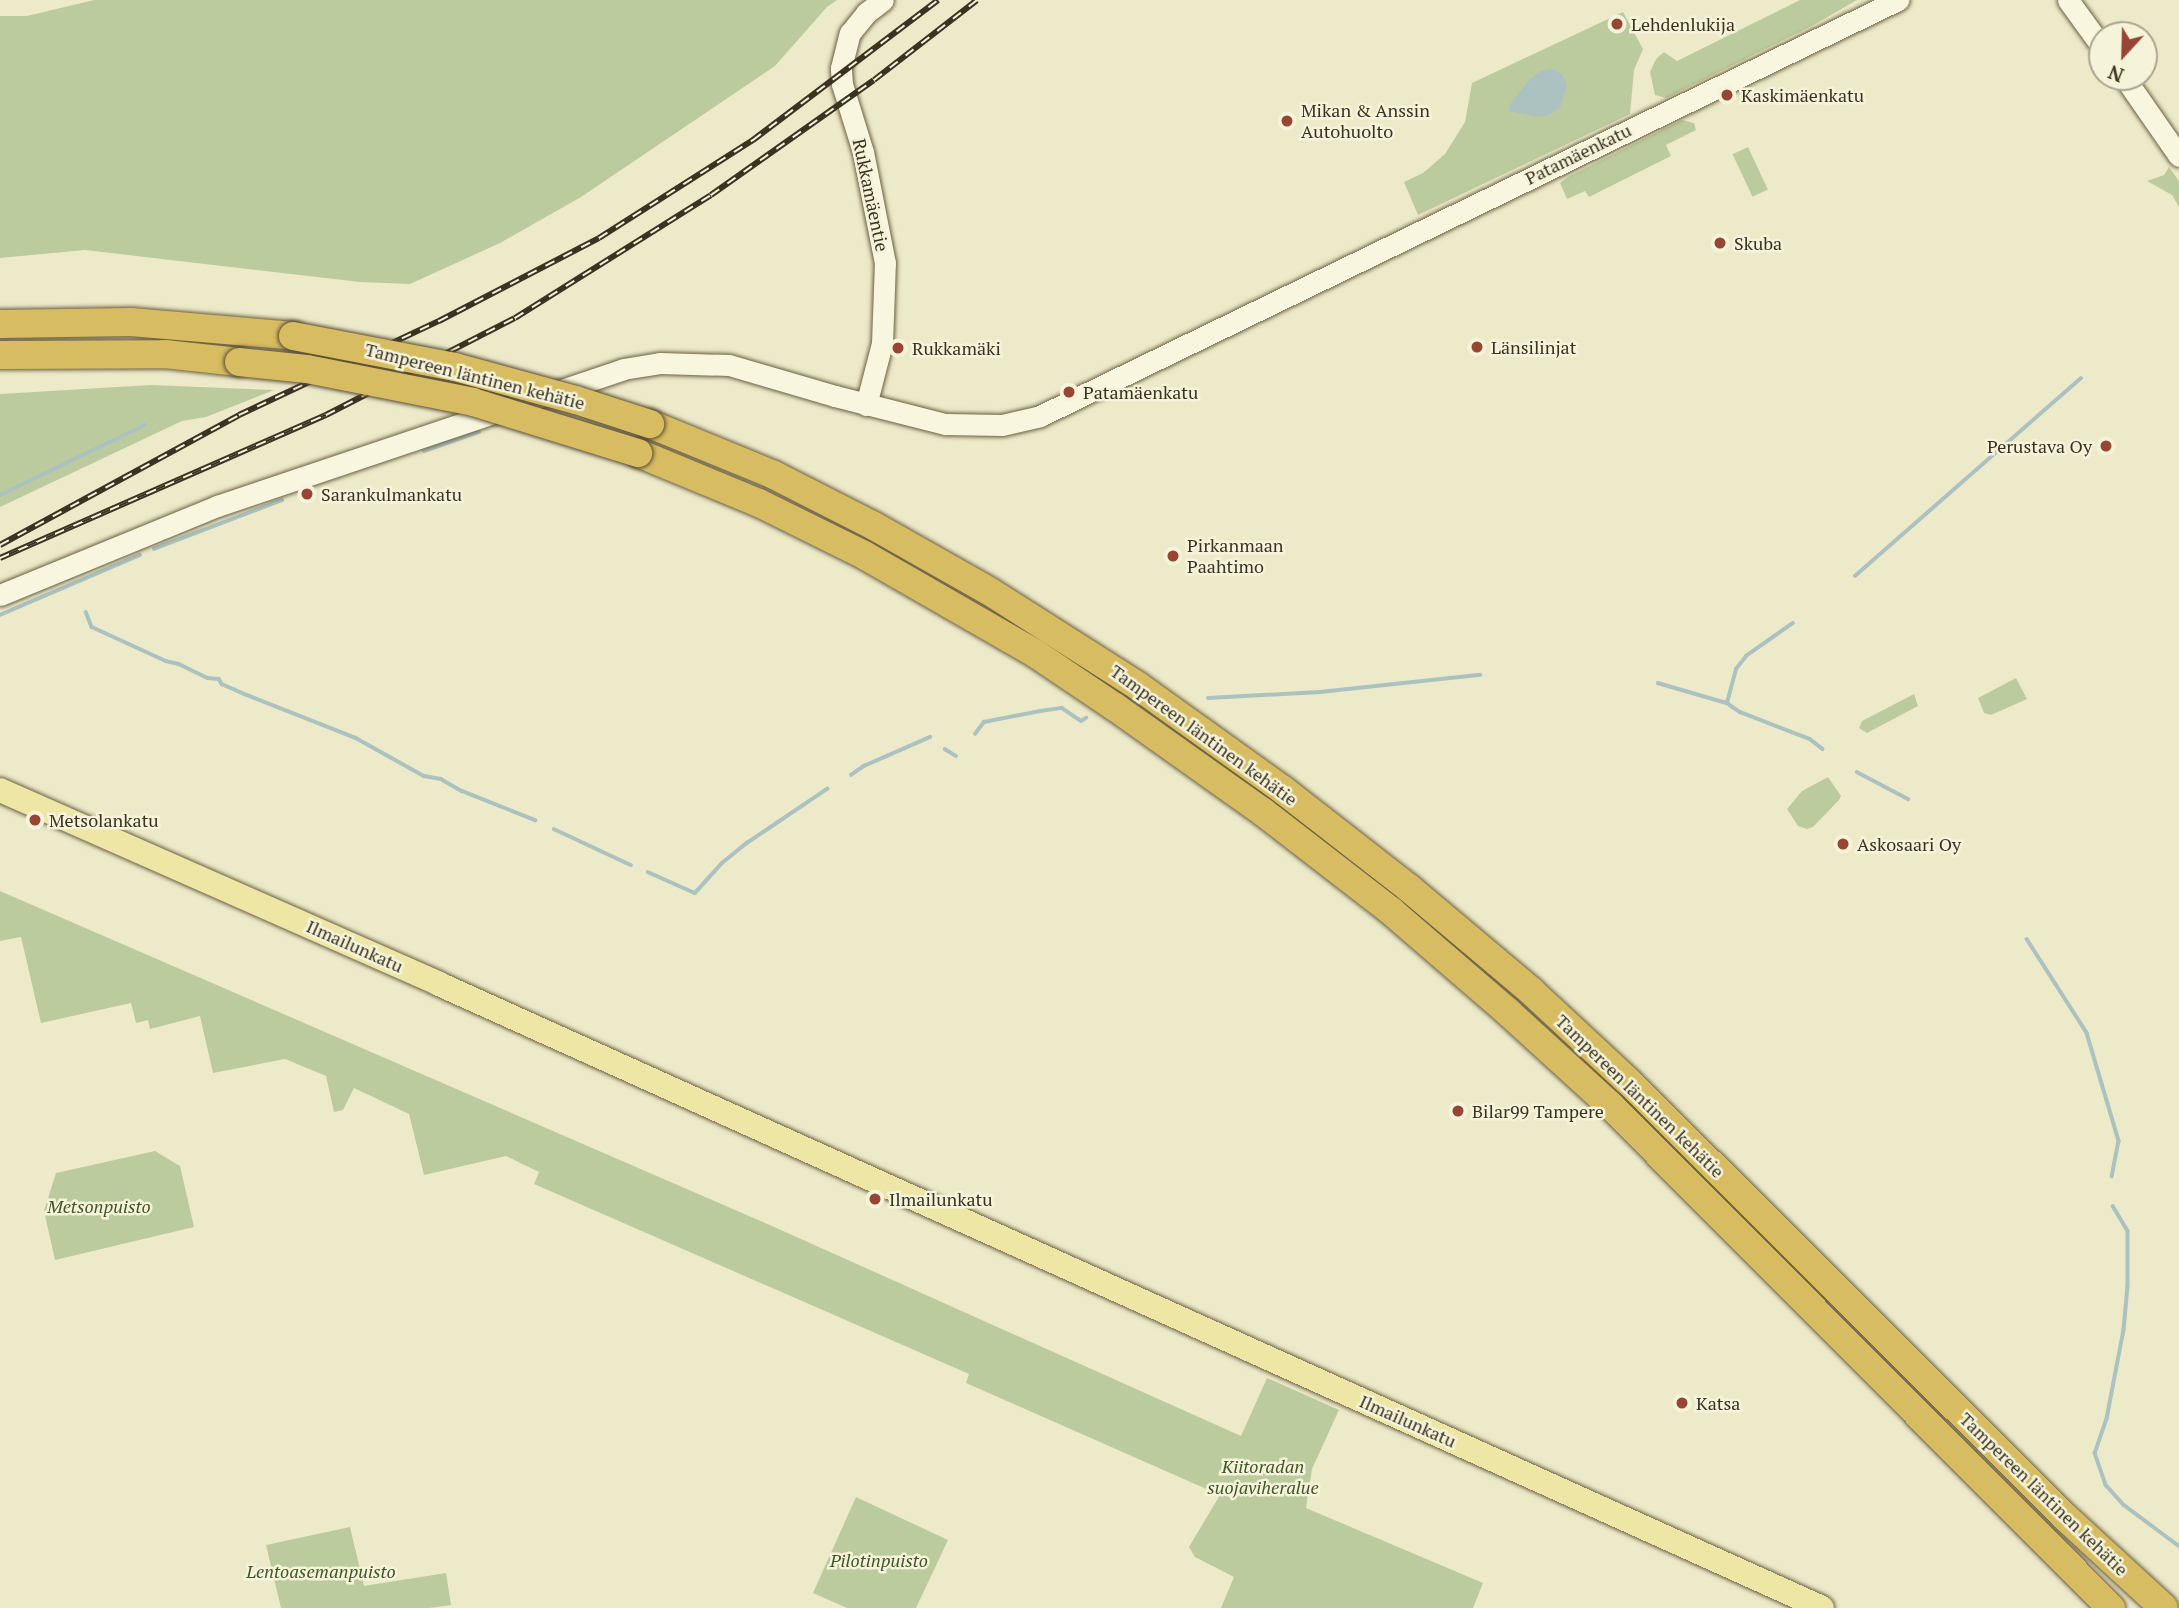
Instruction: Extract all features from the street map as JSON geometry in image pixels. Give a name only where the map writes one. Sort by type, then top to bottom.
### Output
[{"type":"highway","points":[[0,313],[94,322]]},
{"type":"highway","name":"Tampereen läntinen kehätie","points":[[0,324],[178,324],[293,336],[455,367],[576,400],[650,424],[772,474],[874,526],[989,591],[1138,686],[1283,790],[1410,889],[1531,991],[1638,1091],[2065,1517],[2164,1608]]},
{"type":"highway","name":"Tampereen läntinen kehätie","points":[[0,355],[165,354],[307,369],[473,402],[638,453],[759,503],[864,555],[1036,654],[1263,812],[1380,903],[1508,1012],[1610,1105],[2111,1608]]},
{"type":"highway","points":[[2065,1517],[2179,1598]]},
{"type":"main road","name":"Rukkamäentie","points":[[866,405],[882,343],[885,264],[866,165],[842,83],[841,68],[850,33],[866,13],[883,0]]},
{"type":"main road","name":"Patamäenkatu","points":[[866,405],[919,419],[971,426],[1002,425],[1040,416],[1898,0]]},
{"type":"main road","points":[[2068,0],[2088,28]]},
{"type":"main road","points":[[2134,91],[2179,156]]},
{"type":"main road","points":[[0,595],[217,506],[623,369],[660,363],[730,365],[866,405]]},
{"type":"main road","name":"Ilmailunkatu","points":[[0,782],[37,804]]},
{"type":"main road","name":"Ilmailunkatu","points":[[0,790],[37,804],[1822,1608]]},
{"type":"green space","points":[[94,0],[837,0],[827,7],[775,66],[581,197],[500,243],[410,284],[360,282],[85,250],[0,258],[0,16],[27,16]]},
{"type":"green space","points":[[1800,0],[1857,0],[1810,27],[1666,98],[1655,95],[1650,72],[1656,59],[1664,52],[1677,61]]},
{"type":"green space","points":[[1623,12],[1643,49],[1634,70],[1630,114],[1418,215],[1404,182],[1423,173],[1445,154],[1465,122],[1472,83]]},
{"type":"green space","points":[[1682,120],[1694,123],[1696,130],[1666,145],[1671,156],[1589,197],[1585,191],[1567,199],[1560,183],[1568,177]]},
{"type":"green space","points":[[1748,147],[1768,190],[1752,197],[1733,154]]},
{"type":"green space","points":[[2169,167],[2179,181],[2179,207],[2172,195],[2147,181],[2164,175]]},
{"type":"green space","points":[[151,385],[274,390],[206,417],[182,421],[0,507],[0,394]]},
{"type":"green space","points":[[2016,678],[2027,699],[1991,715],[1984,713],[1978,698]]},
{"type":"green space","points":[[1914,694],[1918,706],[1867,733],[1859,728],[1862,721]]},
{"type":"green space","points":[[1828,777],[1841,796],[1839,800],[1813,827],[1807,829],[1798,826],[1787,809],[1802,791]]},
{"type":"green space","name":"Kiitoradan suojaviheralue","points":[[0,891],[772,1226],[1241,1436],[1267,1378],[1339,1410],[1312,1469],[1306,1508],[1483,1583],[1473,1608],[1221,1608],[1234,1577],[1195,1557],[1189,1547],[1220,1495],[966,1383],[969,1374],[534,1184],[539,1172],[506,1156],[424,1175],[409,1114],[354,1088],[343,1110],[334,1112],[326,1076],[285,1059],[213,1073],[200,1016],[150,1029],[148,1020],[136,1023],[131,1003],[41,1023],[21,937],[0,941]]},
{"type":"green space","name":"Metsonpuisto","points":[[155,1151],[180,1166],[194,1227],[55,1260],[44,1211],[56,1173]]},
{"type":"green space","name":"Pilotinpuisto","points":[[856,1497],[948,1540],[916,1608],[847,1608],[813,1593]]},
{"type":"green space","name":"Lentoasemanpuisto","points":[[350,1527],[364,1586],[446,1573],[451,1605],[429,1608],[281,1608],[266,1545]]},
{"type":"water","points":[[1552,69],[1562,74],[1567,85],[1560,108],[1549,115],[1538,117],[1509,111],[1509,105],[1530,79],[1541,71]]},
{"type":"waterway","points":[[1855,576],[2081,378]]},
{"type":"waterway","points":[[0,495],[145,425]]},
{"type":"waterway","points":[[424,451],[479,432]]},
{"type":"waterway","points":[[154,549],[282,500]]},
{"type":"waterway","points":[[0,615],[140,555]]},
{"type":"waterway","points":[[86,612],[92,627],[166,661],[208,678],[219,679],[222,684],[247,695],[356,738],[424,776],[441,779],[462,791],[535,820]]},
{"type":"waterway","points":[[1727,703],[1736,669],[1746,656],[1793,623]]},
{"type":"waterway","points":[[1208,698],[1320,692],[1480,675]]},
{"type":"waterway","points":[[1658,683],[1727,703],[1740,712],[1810,739],[1823,749]]},
{"type":"waterway","points":[[975,734],[984,722],[1040,711],[1062,708],[1081,721],[1086,718]]},
{"type":"waterway","points":[[851,775],[864,766],[930,737]]},
{"type":"waterway","points":[[945,749],[956,756]]},
{"type":"waterway","points":[[1857,772],[1908,799]]},
{"type":"waterway","points":[[648,872],[695,893],[722,863],[747,843],[827,789]]},
{"type":"waterway","points":[[554,829],[631,865]]},
{"type":"waterway","points":[[2027,939],[2087,1033],[2119,1141],[2112,1176]]},
{"type":"waterway","points":[[2113,1206],[2128,1231],[2128,1286],[2124,1330],[2107,1419],[2095,1453],[2106,1485],[2124,1505],[2179,1546]]},
{"type":"railway","points":[[0,545],[239,415],[439,321],[599,238],[753,140],[938,0]]},
{"type":"railway","points":[[0,558],[326,415],[515,318],[711,195],[874,80],[977,0]]},
{"type":"place","name":"Lehdenlukija","points":[[1617,24]]},
{"type":"place","name":"Kaskimäenkatu","points":[[1727,95]]},
{"type":"place","name":"Mikan & Anssin Autohuolto","points":[[1287,121]]},
{"type":"place","name":"Skuba","points":[[1720,243]]},
{"type":"place","name":"Länsilinjat","points":[[1477,347]]},
{"type":"place","name":"Rukkamäki","points":[[898,348]]},
{"type":"place","name":"Patamäenkatu","points":[[1069,392]]},
{"type":"place","name":"Perustava Oy","points":[[2106,446]]},
{"type":"place","name":"Sarankulmankatu","points":[[307,494]]},
{"type":"place","name":"Pirkanmaan Paahtimo","points":[[1173,556]]},
{"type":"place","name":"Metsolankatu","points":[[35,820]]},
{"type":"place","name":"Askosaari Oy","points":[[1843,844]]},
{"type":"place","name":"Bilar99 Tampere","points":[[1458,1111]]},
{"type":"place","name":"Ilmailunkatu","points":[[875,1199]]},
{"type":"place","name":"Katsa","points":[[1682,1403]]}]
